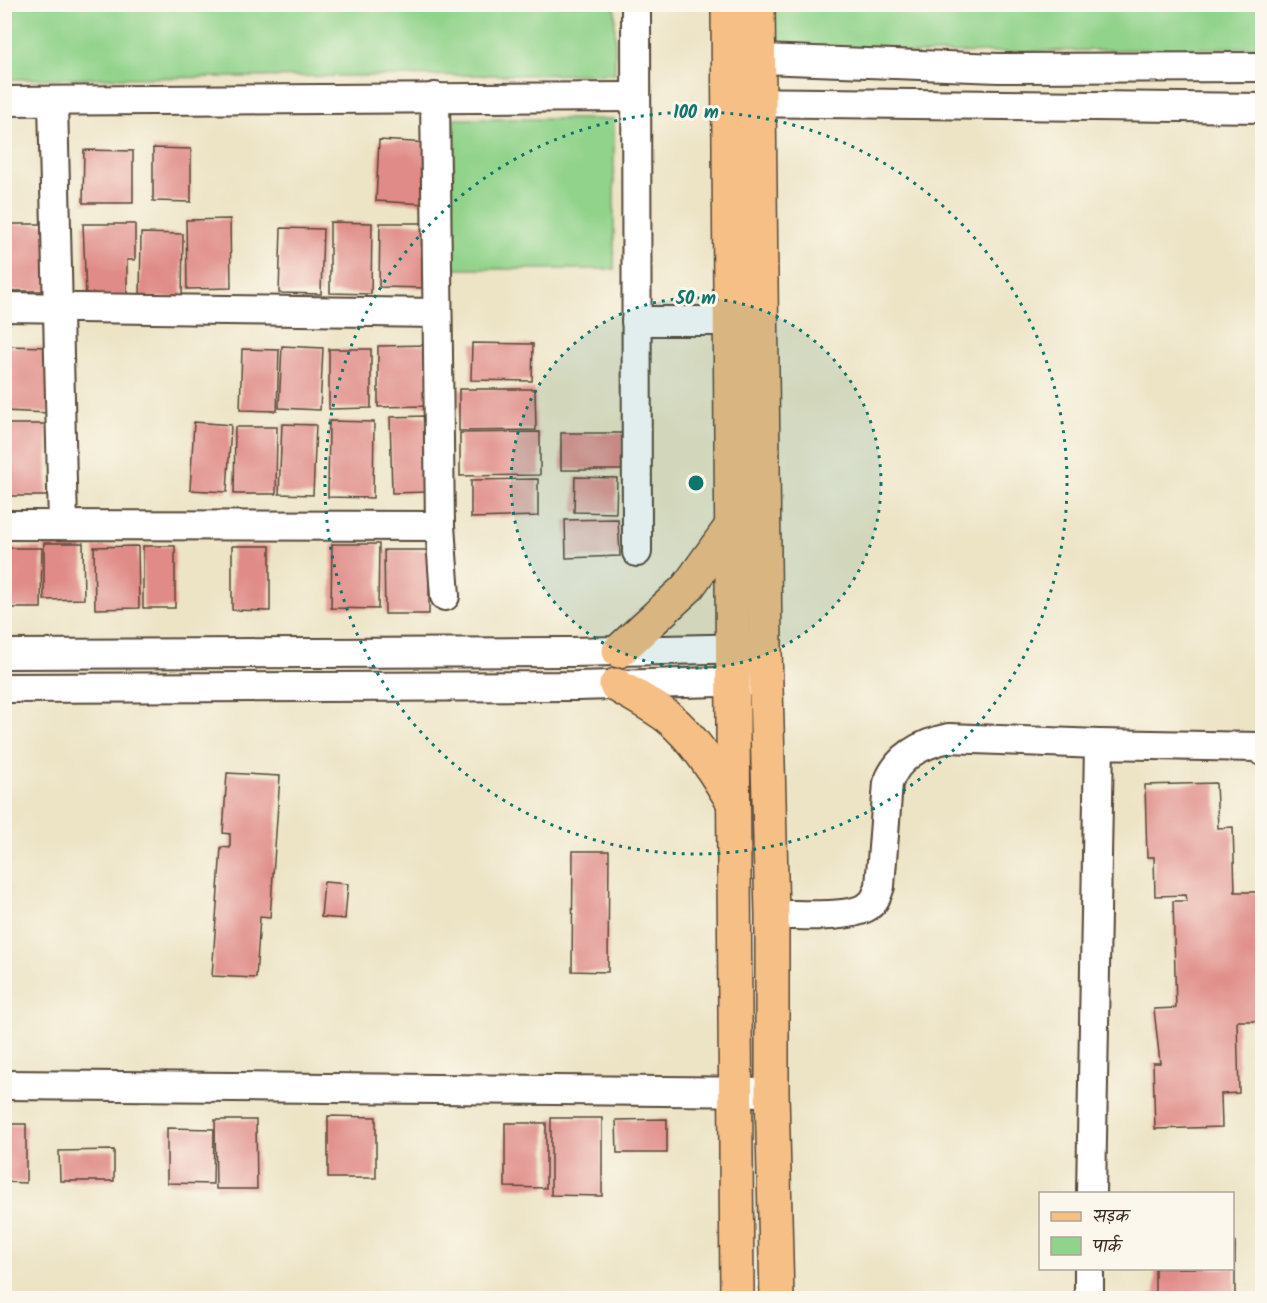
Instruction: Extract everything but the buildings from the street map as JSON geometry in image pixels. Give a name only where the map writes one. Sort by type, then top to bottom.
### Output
[{"type":"main road","points":[[728,4],[743,58],[766,681],[772,915],[772,1092],[777,1299]]},
{"type":"main road","points":[[743,58],[758,4]]},
{"type":"main road","points":[[737,1299],[730,321],[744,102]]},
{"type":"main road","points":[[619,651],[687,588],[731,527]]},
{"type":"main road","points":[[616,685],[666,716],[681,729],[705,757],[733,802]]},
{"type":"street","points":[[636,4],[637,552]]},
{"type":"street","points":[[743,58],[999,68],[1263,67]]},
{"type":"street","points":[[435,97],[440,526],[445,596]]},
{"type":"street","points":[[4,101],[636,97]]},
{"type":"street","points":[[53,102],[63,525]]},
{"type":"street","points":[[744,102],[1263,108]]},
{"type":"street","points":[[4,307],[437,313]]},
{"type":"street","points":[[636,321],[730,321]]},
{"type":"street","points":[[4,525],[440,526]]},
{"type":"street","points":[[4,654],[554,652],[765,648]]},
{"type":"street","points":[[552,686],[554,652]]},
{"type":"street","points":[[263,687],[264,654]]},
{"type":"street","points":[[4,688],[552,686],[766,681]]},
{"type":"street","points":[[772,915],[847,913],[864,909],[875,900],[880,886],[888,783],[894,768],[909,754],[930,742],[949,738],[1258,747],[1263,752]]},
{"type":"street","points":[[1091,1192],[1099,744]]},
{"type":"street","points":[[4,1085],[772,1092]]},
{"type":"street","points":[[1089,1270],[1089,1299]]},
{"type":"green space","points":[[4,5],[615,5],[615,74],[5,79]]},
{"type":"green space","points":[[730,5],[1262,5],[1262,47],[728,57]]},
{"type":"green space","points":[[453,119],[614,119],[614,269],[452,269]]}]
